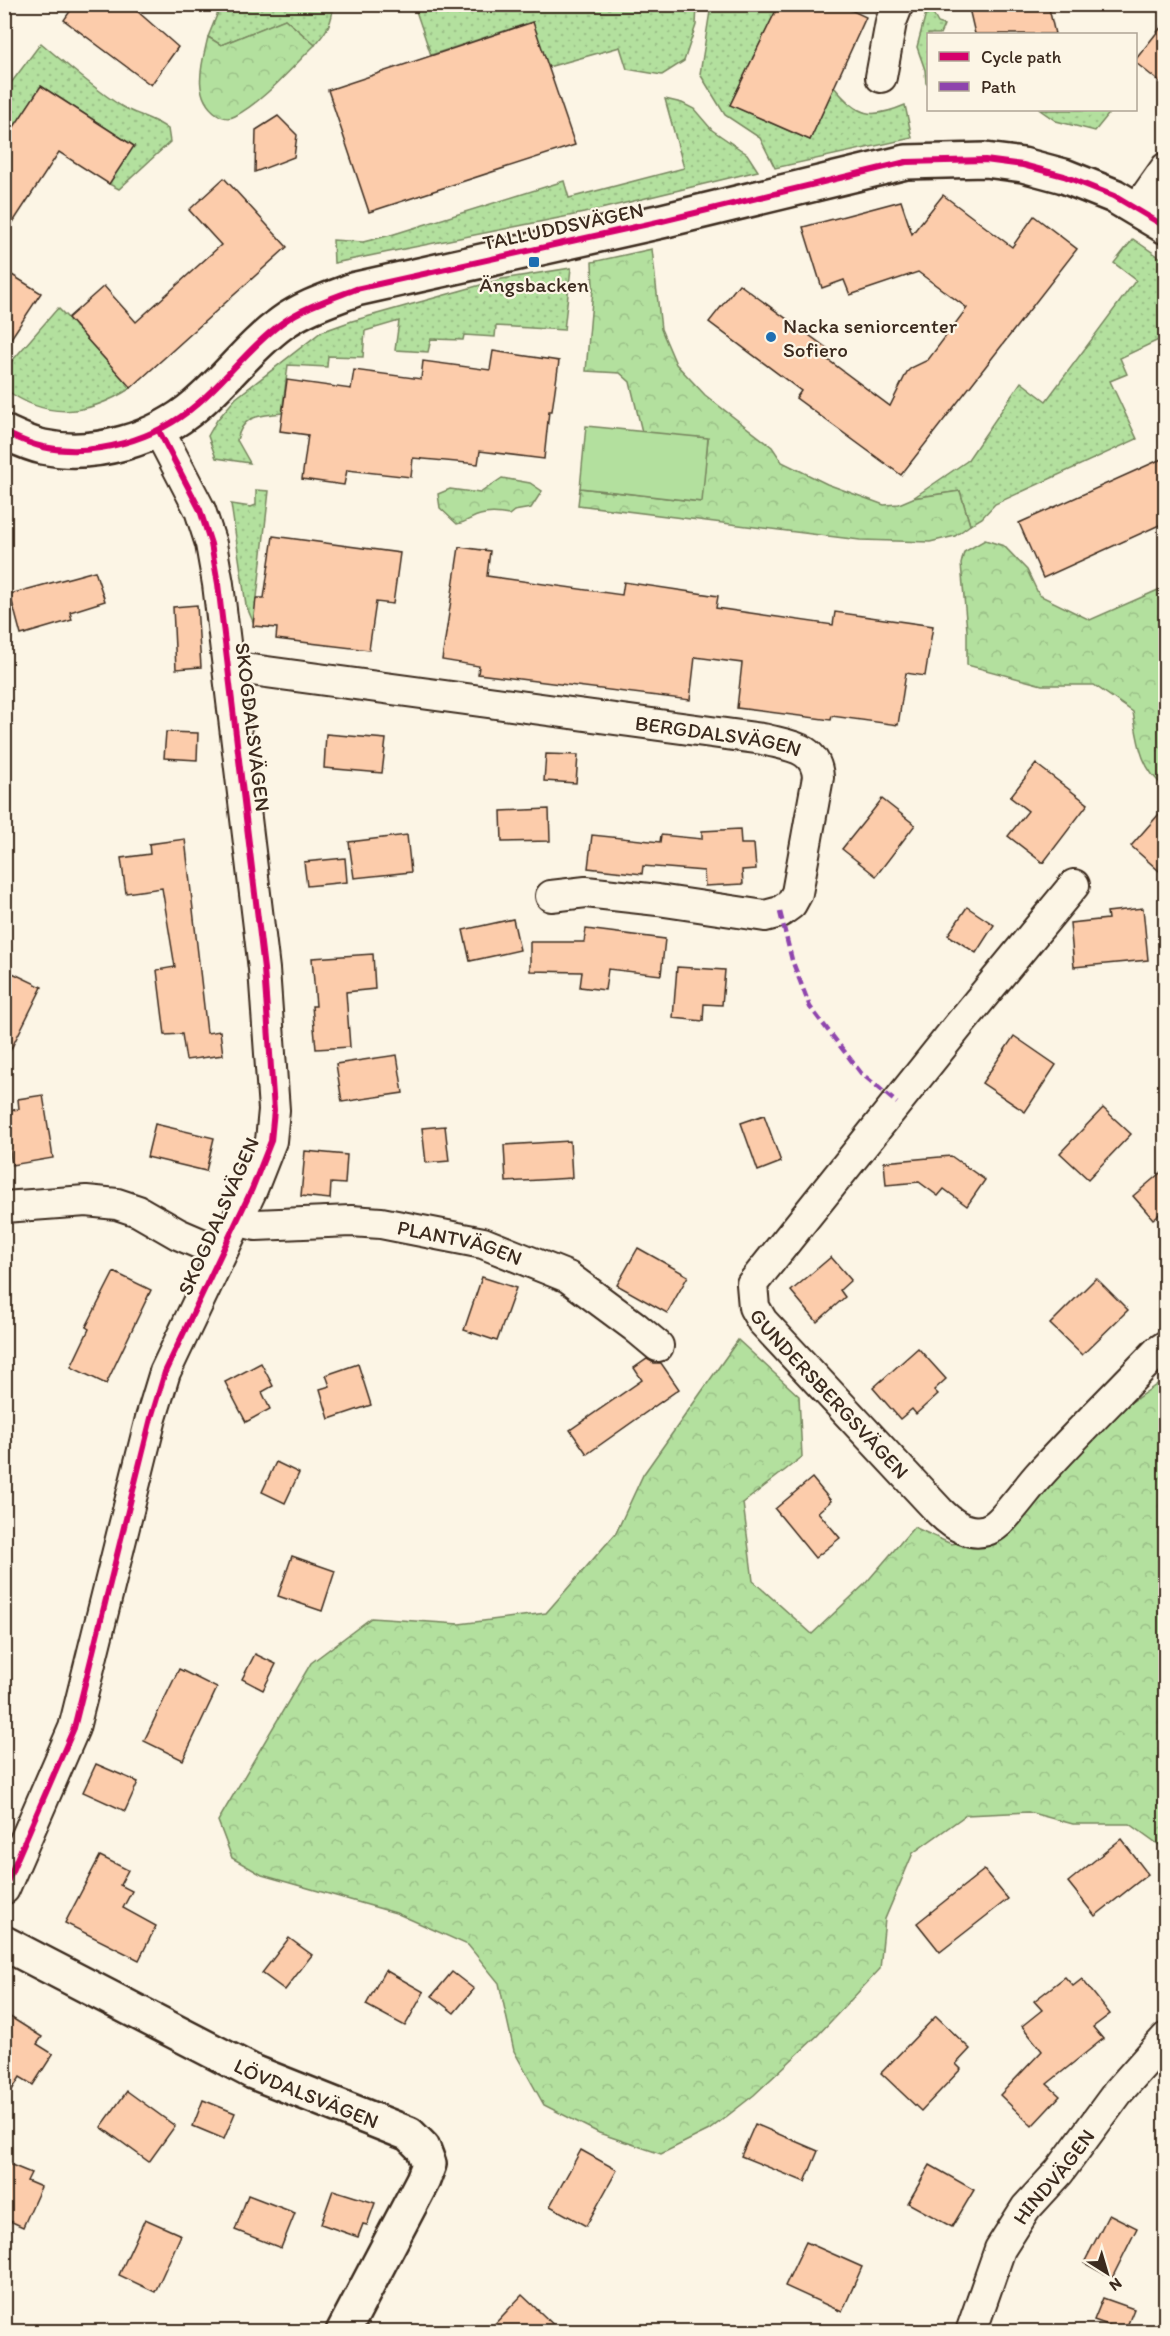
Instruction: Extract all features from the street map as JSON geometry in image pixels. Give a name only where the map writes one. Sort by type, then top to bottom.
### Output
[{"type":"street","points":[[881,77],[891,22],[898,4]]},
{"type":"street","name":"TALLUDDSVÄGEN","points":[[4,432],[42,447],[65,450],[127,442],[159,431],[196,406],[254,346],[282,323],[310,306],[356,290],[662,221],[906,162],[985,160],[1023,165],[1064,176],[1114,196],[1166,226]]},
{"type":"street","points":[[1137,209],[1166,168]]},
{"type":"street","name":"SKOGDALSVÄGEN","points":[[4,1889],[74,1728],[151,1418],[165,1372],[220,1252],[252,1190],[271,1142],[274,1110],[264,969],[229,667],[211,543],[200,510],[159,431]]},
{"type":"street","name":"BERGDALSVÄGEN","points":[[229,667],[763,739],[794,747],[812,755],[817,764],[818,777],[797,893],[791,904],[780,912],[765,916],[586,892],[551,896]]},
{"type":"street","name":"GUNDERSBERGSVÄGEN","points":[[1074,885],[952,1033],[752,1284],[754,1307],[762,1321],[940,1512],[965,1530],[981,1532],[994,1527],[1039,1475],[1166,1346]]},
{"type":"street","points":[[4,1207],[86,1202],[117,1204],[138,1211],[178,1234],[220,1252]]},
{"type":"street","name":"PLANTVÄGEN","points":[[237,1220],[256,1225],[381,1222],[483,1243],[568,1277],[657,1346]]},
{"type":"street","name":"LÖVDALSVÄGEN","points":[[4,1943],[253,2072],[410,2134],[423,2148],[429,2164],[423,2180],[343,2331]]},
{"type":"street","name":"HINDVÄGEN","points":[[971,2331],[1000,2249],[1021,2216],[1059,2172],[1118,2092],[1166,2038]]},
{"type":"green space","points":[[430,4],[697,5],[696,25],[684,61],[662,75],[627,69],[620,47],[548,67],[532,22],[431,55],[416,11]]},
{"type":"green space","points":[[221,5],[333,5],[332,17],[328,26],[315,45],[285,19],[221,45],[208,37]]},
{"type":"green space","points":[[711,5],[779,5],[730,105],[810,140],[834,87],[850,104],[865,112],[883,113],[905,105],[912,138],[775,168],[760,138],[725,115],[700,74]]},
{"type":"green space","points":[[928,5],[938,23],[944,25],[940,33],[927,33],[927,83],[917,47]]},
{"type":"green space","points":[[285,19],[315,45],[267,93],[246,110],[230,118],[217,114],[209,107],[201,89],[201,68],[208,37],[221,45]]},
{"type":"green space","points":[[41,43],[118,104],[168,129],[170,142],[119,189],[109,184],[134,146],[41,86],[5,142],[5,91]]},
{"type":"green space","points":[[665,99],[694,109],[712,130],[747,154],[758,171],[584,213],[334,263],[333,240],[363,242],[391,235],[564,181],[569,198],[684,168]]},
{"type":"green space","points":[[1041,111],[1111,111],[1095,131],[1056,121]]},
{"type":"green space","points":[[1133,239],[1165,261],[1165,337],[1120,358],[1127,374],[1110,381],[1137,439],[995,504],[982,518],[970,525],[960,491],[913,498],[967,461],[1021,382],[1046,401],[1136,280],[1114,263]]},
{"type":"green space","points":[[652,249],[661,329],[676,364],[705,395],[772,447],[782,462],[827,484],[884,505],[960,491],[970,525],[955,536],[930,542],[860,540],[578,505],[580,488],[701,502],[708,439],[642,432],[630,382],[620,373],[586,371],[593,289],[592,262]]},
{"type":"green space","points":[[571,268],[564,330],[496,326],[495,337],[464,335],[463,340],[431,339],[428,352],[395,350],[399,321],[365,331],[363,357],[328,356],[327,367],[288,365],[282,413],[253,418],[243,425],[240,431],[237,440],[250,463],[216,458],[208,436],[217,420],[236,398],[321,332],[352,321],[502,279]]},
{"type":"green space","points":[[58,308],[131,388],[99,404],[68,411],[37,406],[5,389],[5,369]]},
{"type":"green space","points":[[586,426],[708,438],[702,502],[580,488]]},
{"type":"green space","points":[[502,478],[530,483],[542,491],[531,508],[514,511],[509,515],[484,514],[457,524],[440,508],[438,494],[450,489],[480,493]]},
{"type":"green space","points":[[256,490],[269,491],[254,624],[246,605],[231,504],[251,507],[256,505]]},
{"type":"green space","points":[[985,540],[1004,546],[1027,570],[1039,595],[1090,620],[1165,587],[1165,787],[1150,772],[1141,754],[1133,712],[1094,685],[1042,685],[967,665],[967,630],[961,564],[964,552]]},
{"type":"green space","points":[[738,1340],[799,1396],[802,1457],[743,1503],[753,1581],[812,1634],[865,1584],[914,1527],[951,1544],[979,1540],[1107,1419],[1165,1379],[1165,1849],[1130,1824],[1073,1824],[1028,1812],[966,1815],[913,1853],[885,1919],[880,1969],[817,2036],[754,2095],[709,2130],[661,2154],[599,2133],[544,2105],[514,2051],[499,1983],[468,1945],[396,1913],[262,1875],[232,1858],[218,1821],[311,1663],[371,1618],[459,1624],[546,1613],[616,1533],[643,1475]]},
{"type":"building","points":[[75,4],[129,4],[178,47],[151,85],[64,20]]},
{"type":"building","points":[[779,4],[838,4],[866,17],[810,140],[730,105]]},
{"type":"building","points":[[968,4],[1048,4],[1055,33],[975,33]]},
{"type":"building","points":[[1166,21],[1166,87],[1137,64],[1137,58]]},
{"type":"building","points":[[533,22],[575,145],[369,212],[328,90]]},
{"type":"building","points":[[41,86],[134,146],[109,184],[59,152],[4,236],[4,142]]},
{"type":"building","points":[[278,116],[297,135],[294,157],[255,172],[256,130]]},
{"type":"building","points":[[224,178],[287,247],[131,388],[68,318],[104,286],[136,322],[221,245],[189,210]]},
{"type":"building","name":"Nacka seniorcenter Sofiero","points":[[943,195],[1012,247],[1034,216],[1077,249],[901,475],[796,398],[801,391],[709,322],[739,284],[832,352],[827,359],[890,406],[907,372],[928,360],[967,308],[918,272],[850,295],[844,280],[822,288],[803,227],[901,201],[912,234]]},
{"type":"building","points":[[4,270],[41,293],[4,349]]},
{"type":"building","points":[[493,351],[559,361],[552,411],[549,411],[544,459],[480,451],[478,464],[413,458],[411,477],[347,470],[344,485],[302,479],[308,435],[280,431],[287,380],[351,389],[354,370],[421,379],[423,361],[490,370]]},
{"type":"building","points":[[1166,457],[1166,522],[1043,578],[1019,523]]},
{"type":"building","points":[[273,536],[400,553],[393,604],[376,602],[369,650],[276,639],[277,628],[253,626],[256,598],[264,598]]},
{"type":"building","points":[[459,547],[490,551],[487,576],[622,595],[624,582],[718,596],[716,608],[833,625],[835,612],[933,626],[925,676],[906,673],[898,725],[832,716],[831,720],[737,708],[742,663],[695,657],[690,700],[478,674],[479,666],[442,660]]},
{"type":"building","points":[[95,571],[105,601],[70,612],[72,620],[21,635],[10,594]]},
{"type":"building","points":[[197,605],[201,667],[176,669],[173,607]]},
{"type":"building","points":[[166,732],[198,733],[197,760],[164,758]]},
{"type":"building","points":[[326,734],[386,739],[382,773],[324,768]]},
{"type":"building","points":[[546,754],[578,755],[576,783],[544,781]]},
{"type":"building","points":[[1036,764],[1088,804],[1043,863],[1008,836],[1028,811],[1010,797]]},
{"type":"building","points":[[882,799],[915,825],[876,876],[842,849]]},
{"type":"building","points":[[1166,806],[1166,877],[1131,846]]},
{"type":"building","points":[[549,809],[550,841],[502,842],[501,811]]},
{"type":"building","points":[[740,829],[741,844],[754,844],[756,869],[742,870],[743,884],[705,886],[704,871],[643,866],[642,874],[588,868],[592,835],[660,842],[661,835],[702,839],[702,831]]},
{"type":"building","points":[[407,835],[411,872],[354,878],[349,842]]},
{"type":"building","points":[[185,839],[207,1033],[220,1031],[223,1055],[186,1060],[182,1034],[165,1035],[157,970],[175,967],[162,888],[126,893],[121,858],[150,854],[149,844]]},
{"type":"building","points":[[345,858],[347,882],[307,886],[304,862]]},
{"type":"building","points":[[967,907],[994,925],[976,953],[948,935]]},
{"type":"building","points":[[1143,908],[1148,960],[1074,967],[1070,923],[1108,919],[1107,912]]},
{"type":"building","points":[[513,919],[520,950],[470,961],[463,930]]},
{"type":"building","points":[[586,929],[665,939],[661,975],[608,969],[605,990],[580,987],[582,972],[530,971],[530,942],[584,942]]},
{"type":"building","points":[[373,954],[375,989],[346,992],[350,1047],[316,1049],[312,1006],[316,1006],[312,958]]},
{"type":"building","points":[[677,967],[725,970],[722,1005],[704,1004],[703,1021],[673,1018]]},
{"type":"building","points":[[4,969],[42,987],[4,1063]]},
{"type":"building","points":[[1014,1036],[1056,1065],[1025,1112],[982,1083]]},
{"type":"building","points":[[397,1055],[403,1093],[342,1102],[336,1064]]},
{"type":"building","points":[[43,1095],[53,1158],[12,1165],[4,1111],[19,1109],[18,1099]]},
{"type":"building","points":[[1103,1108],[1131,1134],[1088,1179],[1060,1153]]},
{"type":"building","points":[[764,1115],[781,1162],[758,1171],[741,1123]]},
{"type":"building","points":[[155,1124],[214,1138],[206,1171],[147,1157]]},
{"type":"building","points":[[445,1126],[449,1161],[426,1163],[422,1128]]},
{"type":"building","points":[[570,1141],[572,1178],[506,1182],[504,1145]]},
{"type":"building","points":[[305,1151],[347,1155],[345,1184],[331,1183],[330,1199],[301,1196]]},
{"type":"building","points":[[951,1156],[985,1180],[967,1206],[944,1189],[938,1196],[919,1182],[886,1185],[884,1162]]},
{"type":"building","points":[[1166,1168],[1166,1209],[1153,1219],[1133,1196]]},
{"type":"building","points":[[638,1248],[688,1276],[667,1313],[617,1285]]},
{"type":"building","points":[[831,1257],[851,1280],[840,1290],[845,1297],[817,1322],[791,1291]]},
{"type":"building","points":[[114,1272],[151,1290],[106,1384],[71,1367],[89,1329],[86,1327]]},
{"type":"building","points":[[482,1277],[516,1288],[497,1341],[464,1330]]},
{"type":"building","points":[[1096,1278],[1128,1310],[1082,1355],[1050,1324]]},
{"type":"building","points":[[918,1348],[946,1379],[934,1390],[938,1394],[916,1414],[912,1409],[900,1419],[873,1388]]},
{"type":"building","points":[[647,1359],[654,1363],[661,1363],[679,1389],[587,1454],[570,1430],[642,1380],[634,1368]]},
{"type":"building","points":[[261,1363],[273,1386],[262,1392],[270,1409],[246,1422],[225,1382]]},
{"type":"building","points":[[358,1364],[371,1405],[329,1419],[320,1389],[330,1386],[326,1375]]},
{"type":"building","points":[[276,1462],[299,1473],[285,1503],[262,1492]]},
{"type":"building","points":[[812,1478],[831,1501],[818,1512],[840,1538],[815,1558],[775,1509]]},
{"type":"building","points":[[292,1556],[335,1571],[322,1611],[278,1596]]},
{"type":"building","points":[[255,1654],[276,1664],[263,1690],[242,1679]]},
{"type":"building","points":[[179,1669],[217,1688],[183,1760],[144,1741]]},
{"type":"building","points":[[96,1764],[138,1782],[125,1811],[83,1792]]},
{"type":"building","points":[[1121,1839],[1148,1874],[1095,1916],[1068,1882]]},
{"type":"building","points":[[100,1856],[128,1870],[120,1885],[132,1891],[123,1908],[156,1926],[139,1960],[65,1923]]},
{"type":"building","points":[[984,1870],[1008,1899],[940,1952],[917,1923]]},
{"type":"building","points":[[289,1938],[312,1955],[285,1990],[262,1973]]},
{"type":"building","points":[[385,1970],[424,1992],[405,2026],[366,2005]]},
{"type":"building","points":[[452,1972],[474,1989],[454,2013],[432,1996]]},
{"type":"building","points":[[1065,1977],[1073,1986],[1082,1979],[1110,2014],[1093,2027],[1103,2039],[1047,2084],[1060,2096],[1032,2126],[1000,2095],[1042,2051],[1022,2026],[1042,2010],[1034,2001]]},
{"type":"building","points":[[4,2013],[42,2037],[37,2044],[53,2054],[33,2085],[20,2077],[4,2103]]},
{"type":"building","points":[[936,2016],[970,2049],[956,2064],[961,2069],[921,2111],[881,2073]]},
{"type":"building","points":[[127,2091],[175,2126],[149,2162],[101,2127]]},
{"type":"building","points":[[203,2100],[235,2113],[224,2139],[193,2126]]},
{"type":"building","points":[[755,2124],[818,2151],[805,2182],[741,2156]]},
{"type":"building","points":[[581,2150],[617,2170],[586,2226],[550,2206]]},
{"type":"building","points":[[4,2162],[31,2173],[27,2181],[41,2187],[23,2227],[10,2221],[4,2233]]},
{"type":"building","points":[[930,2165],[974,2190],[952,2227],[908,2203]]},
{"type":"building","points":[[333,2190],[375,2203],[367,2225],[363,2224],[358,2237],[321,2224]]},
{"type":"building","points":[[248,2195],[295,2213],[281,2248],[235,2230]]},
{"type":"building","points":[[1109,2214],[1137,2228],[1112,2278],[1084,2263]]},
{"type":"building","points":[[145,2219],[181,2235],[155,2292],[119,2275]]},
{"type":"building","points":[[806,2242],[862,2267],[842,2312],[785,2286]]},
{"type":"building","points":[[522,2295],[560,2331],[488,2331]]},
{"type":"building","points":[[1103,2298],[1134,2309],[1125,2331],[1094,2320]]},
{"type":"marked path","points":[[780,912],[792,960],[810,1007],[861,1073],[897,1103]]},
{"type":"cycle path","points":[[4,432],[23,441],[63,450],[104,448],[124,443],[163,427],[196,405],[259,342],[290,317],[356,289],[662,221],[906,162],[985,160],[1023,165],[1064,176],[1114,196],[1166,227]]},
{"type":"cycle path","points":[[4,1889],[74,1728],[151,1418],[165,1372],[252,1189],[271,1141],[274,1110],[264,969],[218,584],[211,544],[200,510],[159,431]]},
{"type":"place","name":"Ängsbacken","points":[[534,262]]},
{"type":"place","name":"Nacka seniorcenter Sofiero","points":[[771,337]]}]
